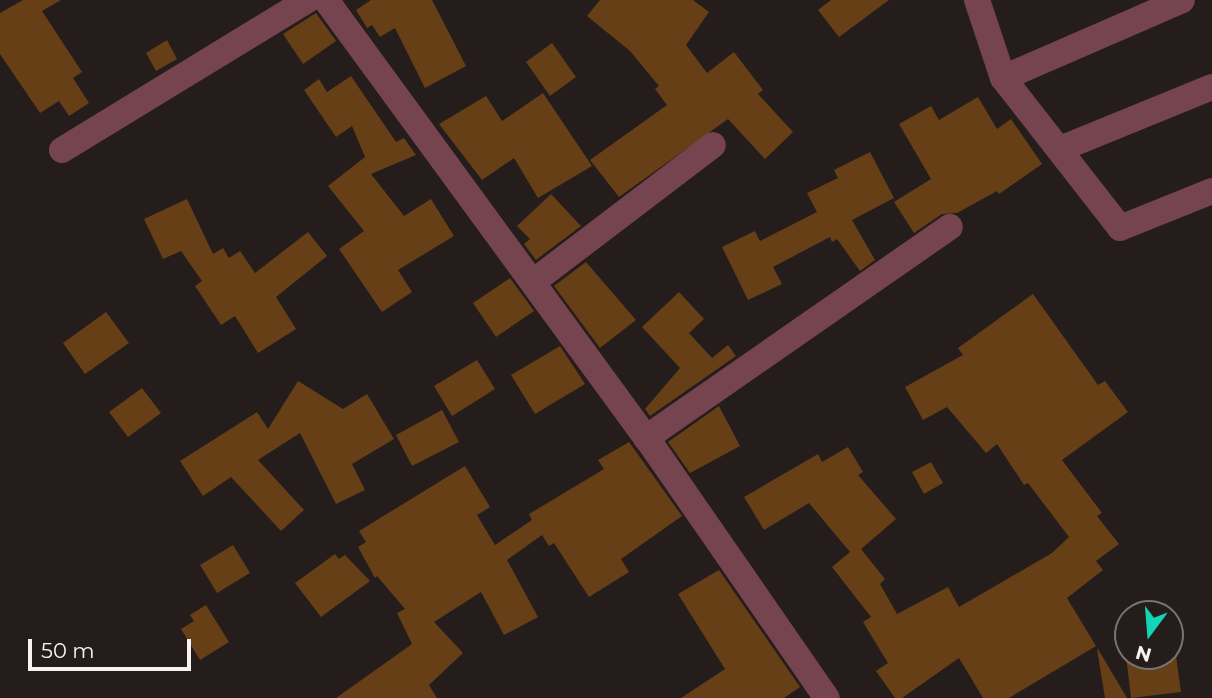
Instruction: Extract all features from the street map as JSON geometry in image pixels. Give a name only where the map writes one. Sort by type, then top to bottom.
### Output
[{"type":"street","points":[[62,150],[308,0]]},
{"type":"street","points":[[327,0],[646,438],[827,698]]},
{"type":"street","points":[[977,0],[1003,78],[1120,228],[1212,191]]},
{"type":"street","points":[[1003,78],[1182,0]]},
{"type":"street","points":[[1060,149],[1212,87]]},
{"type":"street","points":[[533,282],[713,145]]},
{"type":"street","points":[[646,438],[950,227]]},
{"type":"building","points":[[23,0],[61,0],[42,11],[82,72],[73,78],[89,103],[69,116],[59,101],[40,113],[0,54],[0,13]]},
{"type":"building","points":[[371,0],[432,0],[466,66],[425,88],[395,28],[380,37],[372,25],[367,28],[356,10]]},
{"type":"building","points":[[600,0],[693,0],[709,12],[686,45],[707,73],[734,52],[763,90],[758,94],[793,132],[765,159],[728,119],[619,197],[590,160],[667,105],[655,89],[659,86],[630,51],[587,16]]},
{"type":"building","points":[[831,0],[889,0],[839,37],[818,10]]},
{"type":"building","points":[[316,13],[336,41],[303,64],[283,34]]},
{"type":"building","points":[[167,40],[177,59],[156,71],[146,53]]},
{"type":"building","points":[[552,43],[576,77],[550,96],[526,62]]},
{"type":"building","points":[[351,76],[396,142],[404,138],[416,155],[371,174],[404,216],[431,199],[454,236],[398,270],[412,292],[382,312],[339,249],[364,231],[328,186],[365,157],[352,126],[336,137],[304,90],[319,79],[327,92]]},
{"type":"building","points":[[543,93],[592,166],[538,198],[514,158],[482,180],[439,124],[486,96],[502,121]]},
{"type":"building","points":[[978,97],[997,129],[1011,119],[1042,164],[999,194],[997,191],[957,213],[942,214],[914,233],[894,202],[931,179],[899,124],[931,106],[939,120]]},
{"type":"building","points":[[870,152],[894,198],[852,220],[875,260],[860,271],[837,239],[832,242],[830,237],[773,267],[782,284],[748,300],[722,247],[755,231],[760,241],[817,212],[807,193],[838,178],[834,170]]},
{"type":"building","points":[[551,194],[581,226],[536,260],[524,244],[530,239],[517,226]]},
{"type":"building","points":[[187,199],[213,254],[223,248],[229,258],[240,251],[255,273],[308,232],[327,256],[276,297],[296,329],[258,353],[235,316],[221,325],[195,286],[202,281],[181,251],[163,259],[144,219]]},
{"type":"building","points":[[586,262],[636,320],[600,348],[554,286]]},
{"type":"building","points":[[510,278],[534,311],[496,337],[473,303]]},
{"type":"building","points":[[679,292],[704,319],[689,333],[712,358],[728,345],[736,356],[650,416],[645,409],[680,368],[642,327]]},
{"type":"building","points":[[1033,294],[1098,385],[1105,381],[1128,412],[1062,460],[1102,513],[1097,516],[1119,544],[1096,561],[1103,570],[1067,598],[1096,646],[1009,698],[983,698],[959,658],[902,698],[895,698],[876,671],[888,663],[863,622],[871,617],[832,567],[850,552],[809,503],[764,530],[744,497],[818,454],[822,462],[848,447],[863,472],[858,475],[896,519],[861,549],[885,579],[880,584],[897,614],[948,587],[959,607],[1052,553],[1069,537],[1028,483],[1024,485],[997,444],[986,453],[947,407],[923,420],[905,387],[963,355],[958,348]]},
{"type":"building","points":[[106,312],[129,343],[85,374],[63,343]]},
{"type":"building","points":[[560,346],[585,384],[535,414],[511,375]]},
{"type":"building","points":[[477,360],[495,389],[452,416],[434,386]]},
{"type":"building","points":[[298,381],[343,409],[367,394],[394,439],[352,464],[365,490],[336,504],[300,433],[258,460],[304,510],[281,531],[231,477],[203,496],[180,461],[257,412],[268,429]]},
{"type":"building","points":[[142,388],[161,413],[128,437],[109,412]]},
{"type":"building","points":[[719,406],[740,446],[690,473],[668,442]]},
{"type":"building","points":[[442,410],[459,442],[412,466],[396,435]]},
{"type":"building","points":[[629,442],[682,516],[621,559],[629,572],[589,597],[554,543],[549,546],[542,535],[507,560],[538,617],[504,635],[481,592],[434,622],[463,653],[429,685],[437,698],[336,698],[412,644],[397,613],[405,609],[377,576],[375,578],[358,547],[366,542],[359,531],[465,466],[490,507],[477,515],[495,545],[532,520],[529,514],[604,469],[598,460]]},
{"type":"building","points":[[931,462],[943,483],[924,494],[912,472]]},
{"type":"building","points":[[233,545],[250,573],[217,593],[200,565]]},
{"type":"building","points":[[335,554],[339,559],[345,555],[370,581],[321,617],[295,583]]},
{"type":"building","points":[[719,570],[800,687],[784,698],[681,698],[725,669],[678,594]]},
{"type":"building","points":[[206,605],[229,642],[200,660],[181,629],[194,621],[190,615]]},
{"type":"building","points":[[1098,649],[1127,698],[1105,698]]},
{"type":"building","points":[[1128,670],[1178,670],[1181,692],[1131,698]]}]
